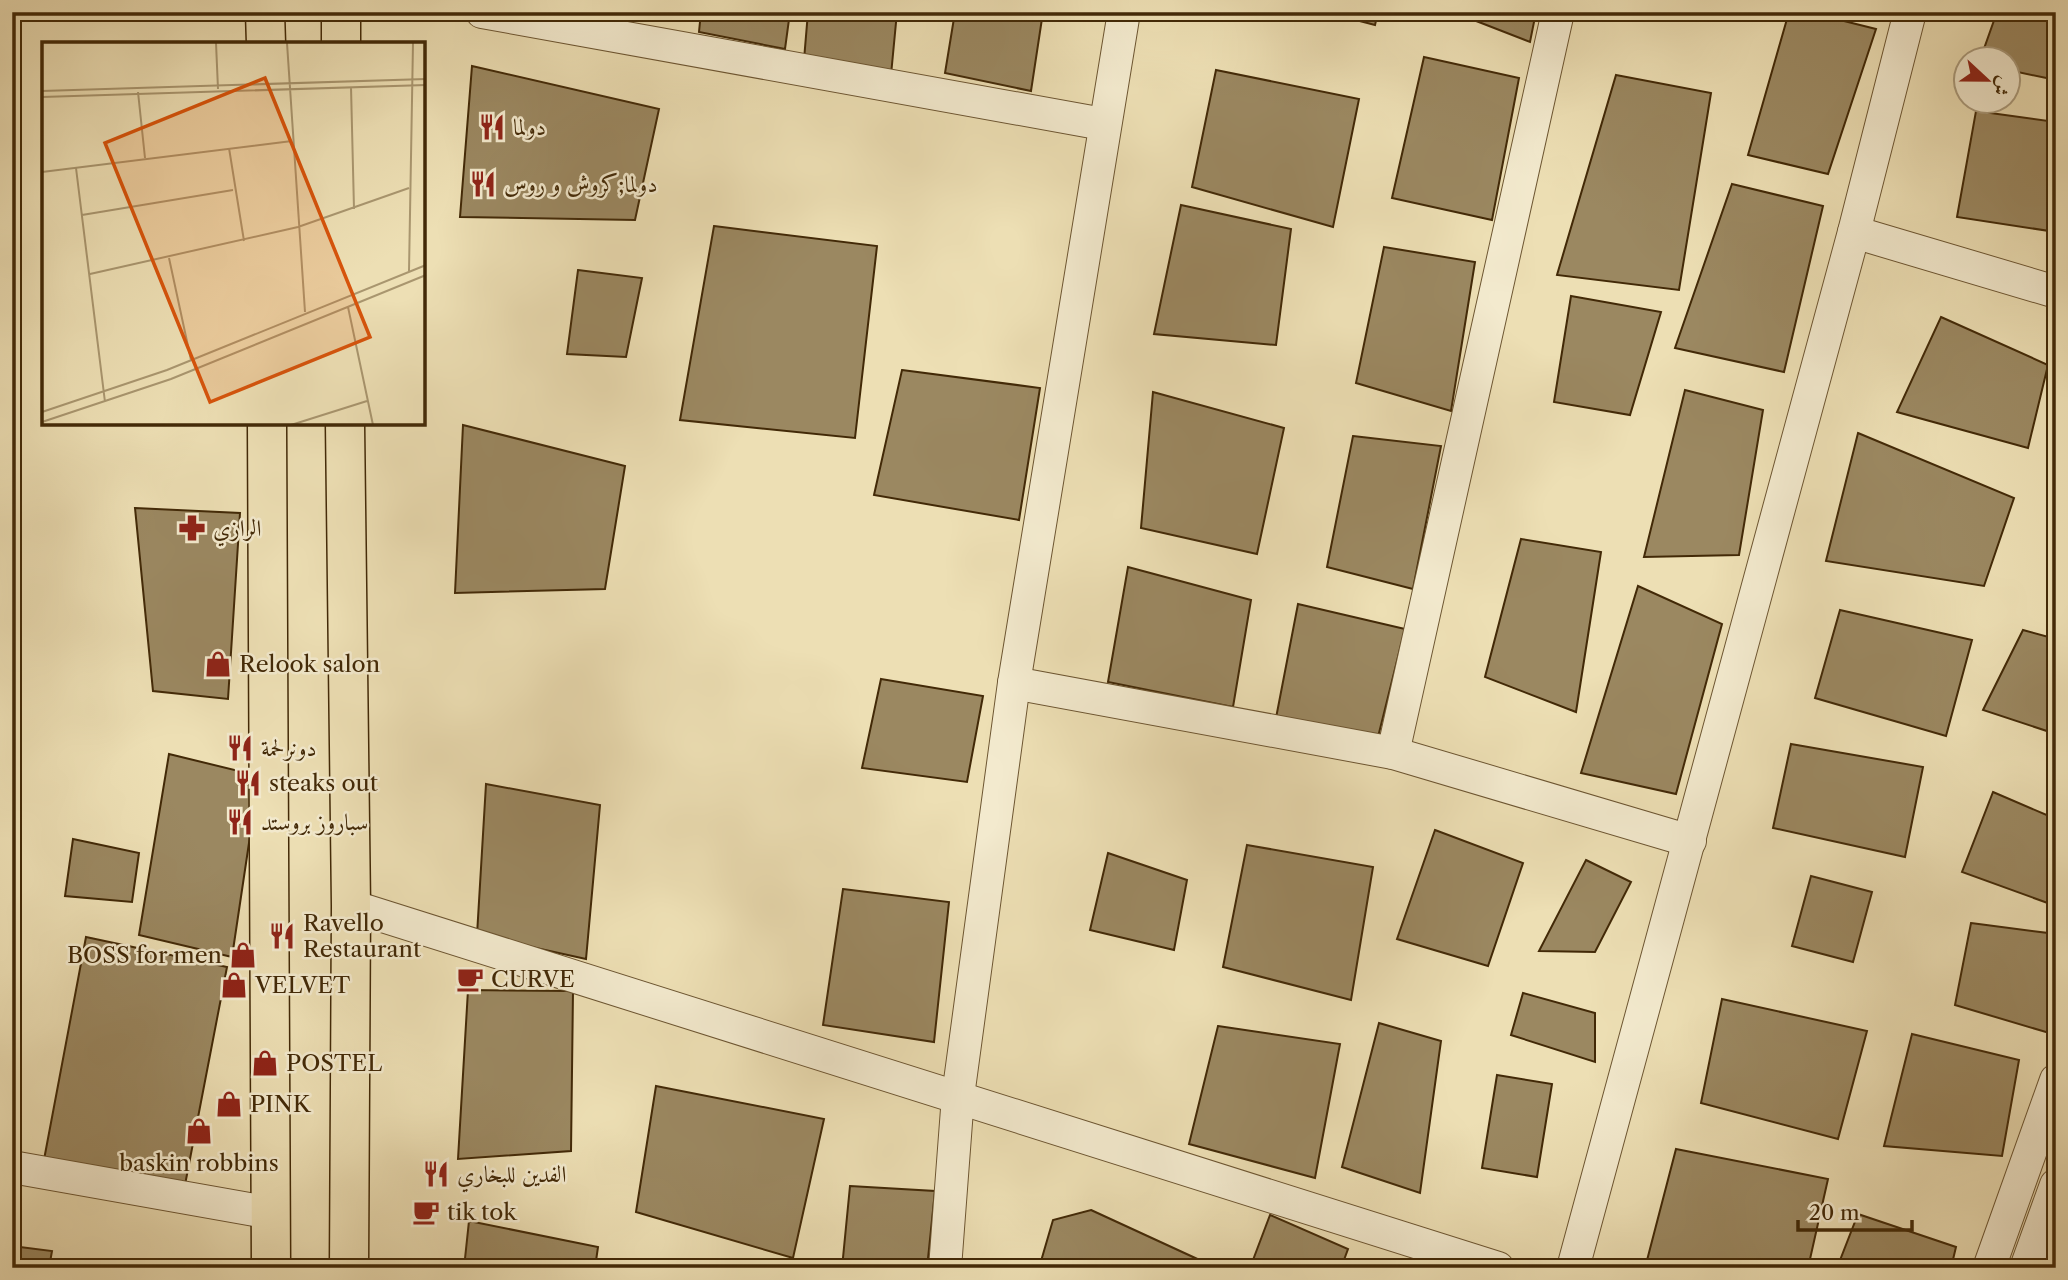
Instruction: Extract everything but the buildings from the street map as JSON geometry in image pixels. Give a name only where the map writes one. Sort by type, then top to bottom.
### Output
[{"type":"main road","points":[[265,12],[265,42]]},
{"type":"main road","points":[[341,12],[341,42]]},
{"type":"main road","points":[[267,425],[271,1268]]},
{"type":"main road","points":[[345,425],[351,906],[349,1268]]},
{"type":"street","points":[[482,12],[1104,124]]},
{"type":"street","points":[[945,1268],[958,1096],[1014,683],[1124,12]]},
{"type":"street","points":[[1392,753],[1558,12]]},
{"type":"street","points":[[1573,1268],[1854,232],[1910,12]]},
{"type":"street","points":[[1854,232],[2056,292]]},
{"type":"street","points":[[1014,683],[1392,753],[1690,841]]},
{"type":"street","points":[[351,906],[1498,1268]]},
{"type":"street","points":[[1989,1268],[2056,1080]]},
{"type":"street","points":[[12,1167],[271,1213]]},
{"type":"street","points":[[2026,1268],[2056,1185]]},
{"type":"place","name":"دولما","points":[[492,127]]},
{"type":"place","name":"دولما;كروش و روس","points":[[483,184]]},
{"type":"place","name":"الرازي","points":[[192,528]]},
{"type":"place","name":"Relook salon","points":[[218,664]]},
{"type":"place","name":"دونرلحمة","points":[[240,748]]},
{"type":"place","name":"steaks out","points":[[248,783]]},
{"type":"place","name":"سباروز بروستد","points":[[240,822]]},
{"type":"place","name":"Ravello Restaurant","points":[[282,936]]},
{"type":"place","name":"BOSS for men","points":[[243,955]]},
{"type":"place","name":"CURVE","points":[[470,979]]},
{"type":"place","name":"VELVET","points":[[234,985]]},
{"type":"place","name":"POSTEL","points":[[265,1063]]},
{"type":"place","name":"PINK","points":[[229,1104]]},
{"type":"place","name":"baskin robbins","points":[[199,1131]]},
{"type":"place","name":"الفدين للبخاري","points":[[436,1174]]},
{"type":"place","name":"tik tok","points":[[426,1212]]}]
